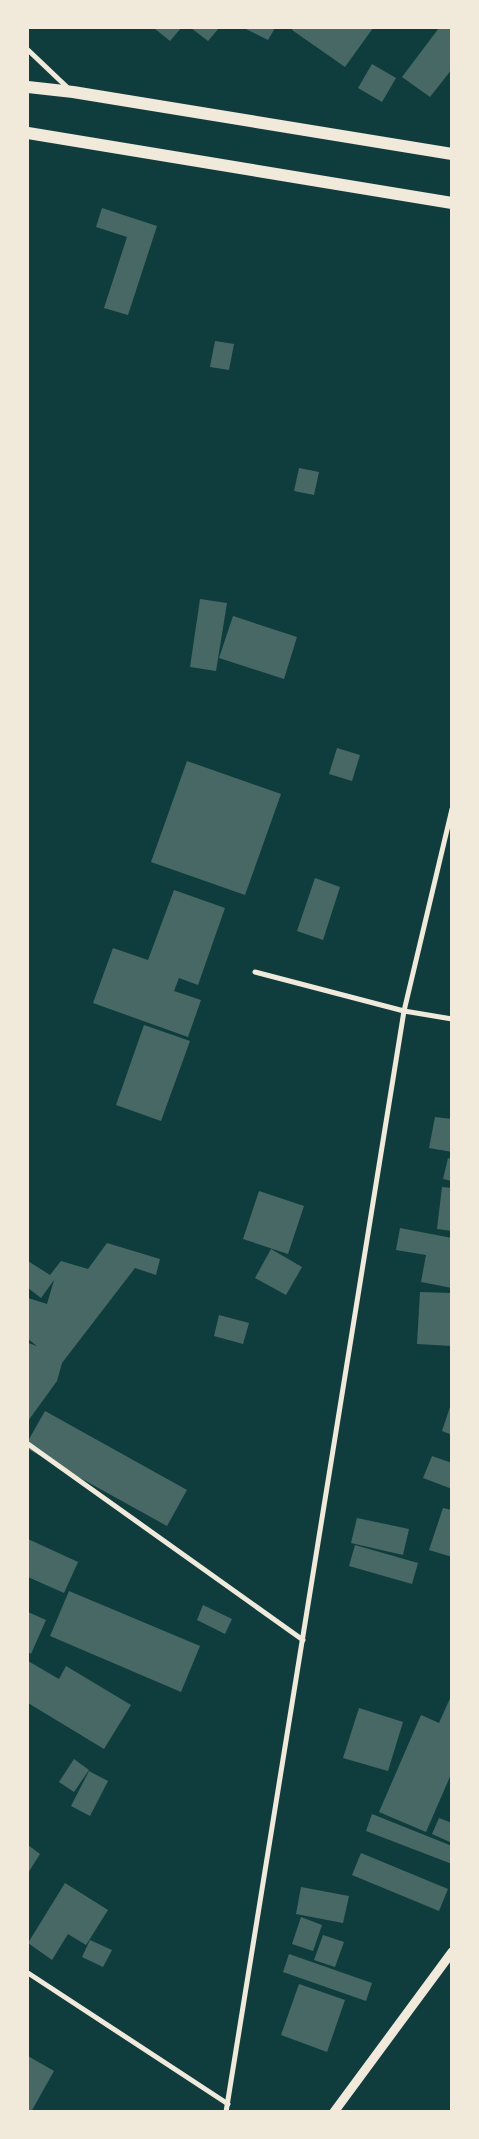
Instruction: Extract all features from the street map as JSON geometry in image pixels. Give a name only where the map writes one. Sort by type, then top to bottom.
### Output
[{"type":"main road","points":[[28,87],[73,92],[452,154]]},
{"type":"main road","points":[[28,133],[452,203]]},
{"type":"street","points":[[28,50],[73,92]]},
{"type":"street","points":[[226,2112],[404,1011],[452,809]]},
{"type":"street","points":[[255,972],[404,1011],[452,1019]]},
{"type":"street","points":[[28,1444],[303,1640]]},
{"type":"street","points":[[334,2112],[452,1952]]},
{"type":"street","points":[[28,1973],[228,2104]]},
{"type":"building","points":[[154,28],[181,28],[170,41]]},
{"type":"building","points":[[191,28],[219,28],[208,41]]},
{"type":"building","points":[[244,28],[275,28],[268,40]]},
{"type":"building","points":[[294,28],[373,28],[345,67],[292,30]]},
{"type":"building","points":[[439,28],[452,28],[452,69],[430,97],[402,77]]},
{"type":"building","points":[[372,64],[396,78],[382,102],[358,88]]},
{"type":"building","points":[[102,208],[157,226],[128,315],[104,308],[127,237],[96,227]]},
{"type":"building","points":[[215,341],[234,344],[229,370],[210,367]]},
{"type":"building","points":[[299,468],[319,472],[314,495],[294,491]]},
{"type":"building","points":[[200,599],[227,603],[216,671],[190,667]]},
{"type":"building","points":[[233,616],[297,637],[284,679],[219,658]]},
{"type":"building","points":[[337,748],[360,755],[352,781],[329,774]]},
{"type":"building","points":[[187,761],[281,794],[245,895],[151,862]]},
{"type":"building","points":[[315,878],[340,887],[323,940],[297,931]]},
{"type":"building","points":[[174,890],[225,908],[198,985],[179,978],[174,991],[201,1000],[188,1037],[93,1003],[113,948],[148,960]]},
{"type":"building","points":[[144,1025],[190,1041],[161,1121],[116,1105]]},
{"type":"building","points":[[435,1117],[452,1119],[452,1152],[429,1148]]},
{"type":"building","points":[[448,1158],[452,1159],[452,1181],[443,1179]]},
{"type":"building","points":[[442,1187],[452,1188],[452,1231],[437,1229]]},
{"type":"building","points":[[259,1191],[304,1206],[288,1254],[243,1239]]},
{"type":"building","points":[[400,1228],[452,1238],[452,1288],[421,1282],[426,1255],[396,1250]]},
{"type":"building","points":[[107,1243],[160,1259],[156,1275],[135,1268],[62,1363],[57,1381],[28,1421],[28,1343],[37,1346],[28,1339],[28,1298],[47,1304],[54,1280],[41,1298],[28,1288],[28,1261],[50,1275],[61,1261],[88,1269]]},
{"type":"building","points":[[271,1249],[302,1267],[286,1295],[255,1278]]},
{"type":"building","points":[[420,1292],[452,1293],[452,1346],[417,1344]]},
{"type":"building","points":[[219,1315],[249,1323],[243,1344],[214,1336]]},
{"type":"building","points":[[452,1404],[452,1435],[442,1431]]},
{"type":"building","points":[[45,1411],[187,1490],[167,1526],[28,1449],[28,1441]]},
{"type":"building","points":[[432,1456],[452,1463],[452,1489],[423,1478]]},
{"type":"building","points":[[443,1508],[452,1510],[452,1557],[429,1550]]},
{"type":"building","points":[[357,1518],[409,1529],[403,1555],[351,1543]]},
{"type":"building","points":[[28,1539],[78,1562],[64,1593],[28,1577]]},
{"type":"building","points":[[355,1545],[418,1563],[412,1584],[349,1566]]},
{"type":"building","points":[[69,1591],[200,1646],[181,1692],[50,1636]]},
{"type":"building","points":[[203,1605],[232,1619],[225,1634],[197,1620]]},
{"type":"building","points":[[28,1612],[46,1620],[31,1654],[28,1652]]},
{"type":"building","points":[[28,1661],[59,1679],[66,1666],[131,1705],[104,1749],[28,1703]]},
{"type":"building","points":[[452,1694],[452,1772],[426,1832],[379,1812],[421,1715],[439,1723]]},
{"type":"building","points":[[359,1708],[403,1722],[388,1771],[343,1758]]},
{"type":"building","points":[[74,1759],[89,1770],[74,1792],[59,1782]]},
{"type":"building","points":[[89,1771],[108,1781],[90,1816],[71,1806]]},
{"type":"building","points":[[372,1814],[452,1846],[452,1864],[366,1831]]},
{"type":"building","points":[[439,1818],[452,1823],[452,1843],[432,1834]]},
{"type":"building","points":[[28,1845],[40,1854],[28,1873]]},
{"type":"building","points":[[361,1853],[448,1889],[439,1911],[352,1875]]},
{"type":"building","points":[[65,1883],[108,1910],[86,1945],[68,1934],[52,1960],[28,1943]]},
{"type":"building","points":[[301,1887],[349,1896],[343,1923],[296,1914]]},
{"type":"building","points":[[301,1917],[322,1925],[313,1951],[292,1944]]},
{"type":"building","points":[[323,1935],[344,1942],[335,1967],[314,1960]]},
{"type":"building","points":[[90,1940],[112,1950],[103,1967],[82,1957]]},
{"type":"building","points":[[289,1954],[372,1983],[366,2001],[283,1972]]},
{"type":"building","points":[[299,1984],[345,2000],[327,2052],[281,2035]]},
{"type":"building","points":[[28,2056],[54,2071],[31,2112],[28,2112]]}]
